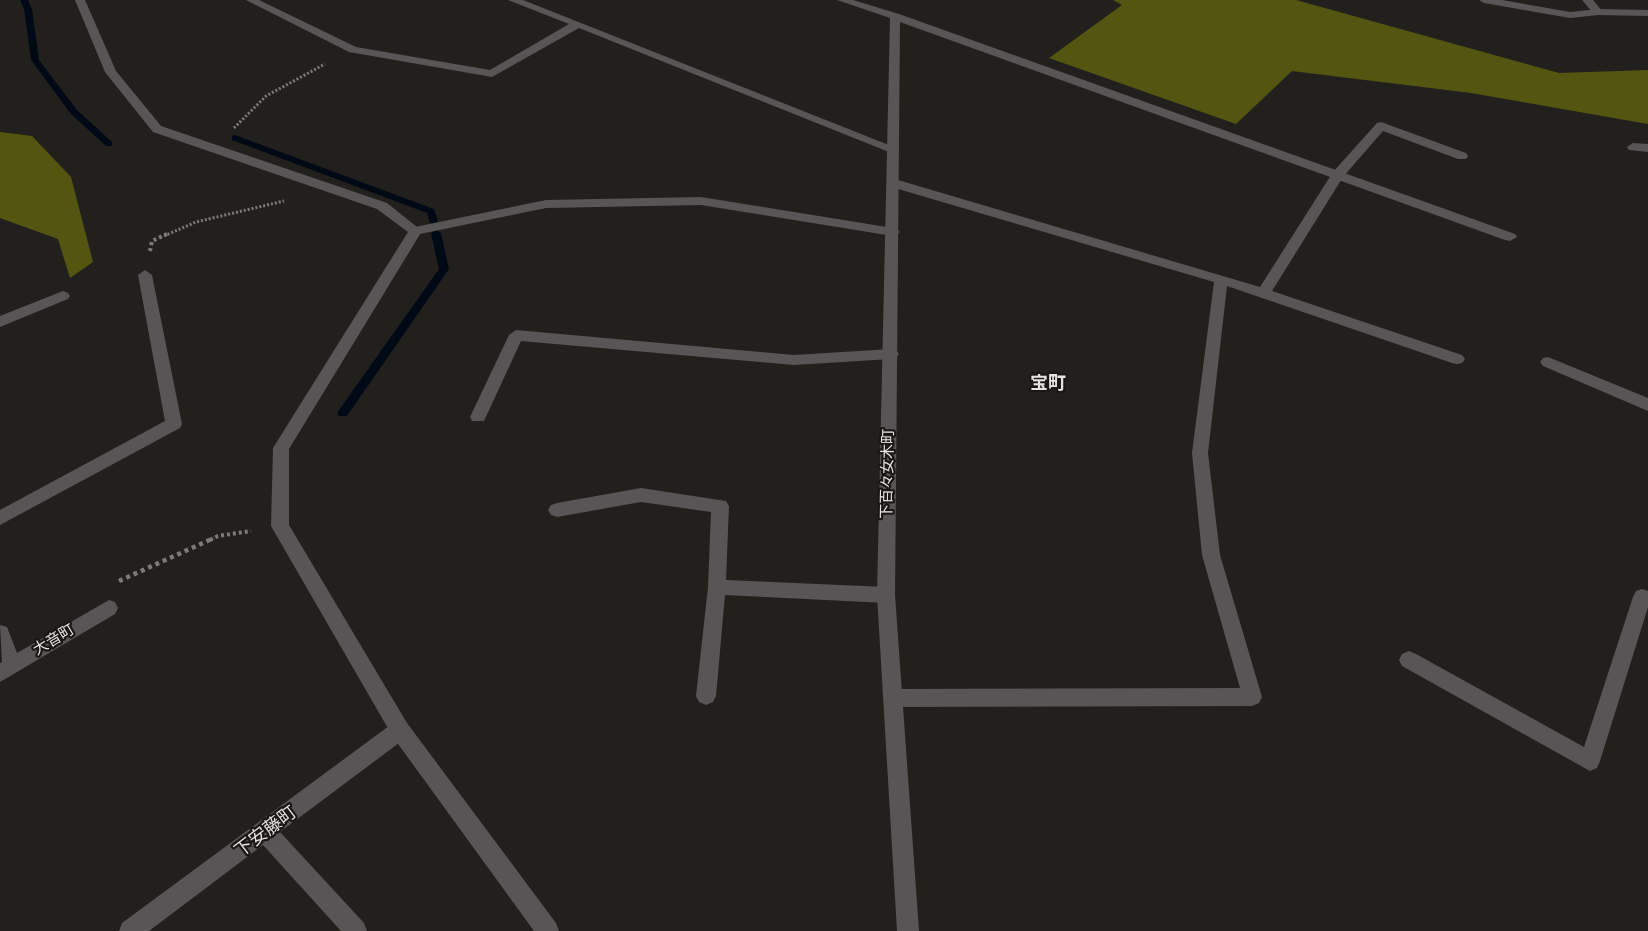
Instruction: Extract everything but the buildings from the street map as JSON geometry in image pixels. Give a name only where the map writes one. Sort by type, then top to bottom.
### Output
[{"type":"street","points":[[80,0],[111,72],[158,129],[382,206],[415,231]]},
{"type":"street","points":[[251,0],[352,50],[492,74],[578,24]]},
{"type":"street","points":[[513,0],[893,149]]},
{"type":"street","points":[[842,0],[895,16],[1510,237]]},
{"type":"street","points":[[1485,0],[1570,15],[1598,12],[1648,13]]},
{"type":"street","points":[[1587,0],[1598,12]]},
{"type":"street","name":"下百々女木町","points":[[895,16],[886,595],[908,931]]},
{"type":"street","points":[[1263,294],[1338,175],[1381,126],[1462,156]]},
{"type":"street","points":[[1633,147],[1648,148]]},
{"type":"street","points":[[893,183],[1221,279],[1457,359]]},
{"type":"street","points":[[548,931],[400,730],[280,526],[281,448],[415,231],[546,204],[700,201],[893,232]]},
{"type":"street","points":[[0,518],[174,424],[145,275]]},
{"type":"street","points":[[893,698],[1252,696],[1211,555],[1200,453],[1221,279]]},
{"type":"street","points":[[0,322],[63,296]]},
{"type":"street","points":[[478,417],[516,335],[794,360],[891,354]]},
{"type":"street","points":[[1548,362],[1648,405]]},
{"type":"street","points":[[557,510],[641,495],[720,506],[717,587],[706,696]]},
{"type":"street","points":[[717,587],[886,595]]},
{"type":"street","points":[[1408,660],[1590,761],[1642,597]]},
{"type":"street","name":"大音町","points":[[7,669],[109,608]]},
{"type":"street","points":[[0,633],[7,669]]},
{"type":"street","name":"下安藤町","points":[[130,931],[266,832],[400,730]]},
{"type":"street","points":[[266,832],[356,931]]},
{"type":"path","points":[[215,148],[266,96],[352,50]]},
{"type":"path","points":[[145,275],[152,241],[196,222],[332,189]]},
{"type":"path","points":[[109,608],[104,588],[218,536],[280,526]]},
{"type":"shaded area","points":[[1113,0],[1296,0],[1559,73],[1648,70],[1648,124],[1471,93],[1292,71],[1236,124],[1049,58],[1122,5]]},
{"type":"shaded area","points":[[0,132],[32,136],[71,177],[93,262],[70,278],[58,239],[0,218]]},
{"type":"waterway","points":[[24,0],[28,9],[35,60],[74,112],[109,144]]},
{"type":"waterway","points":[[235,138],[431,211],[433,221]]},
{"type":"waterway","points":[[343,413],[444,269],[436,233]]},
{"type":"district","name":"宝町","points":[[1048,384]]}]
